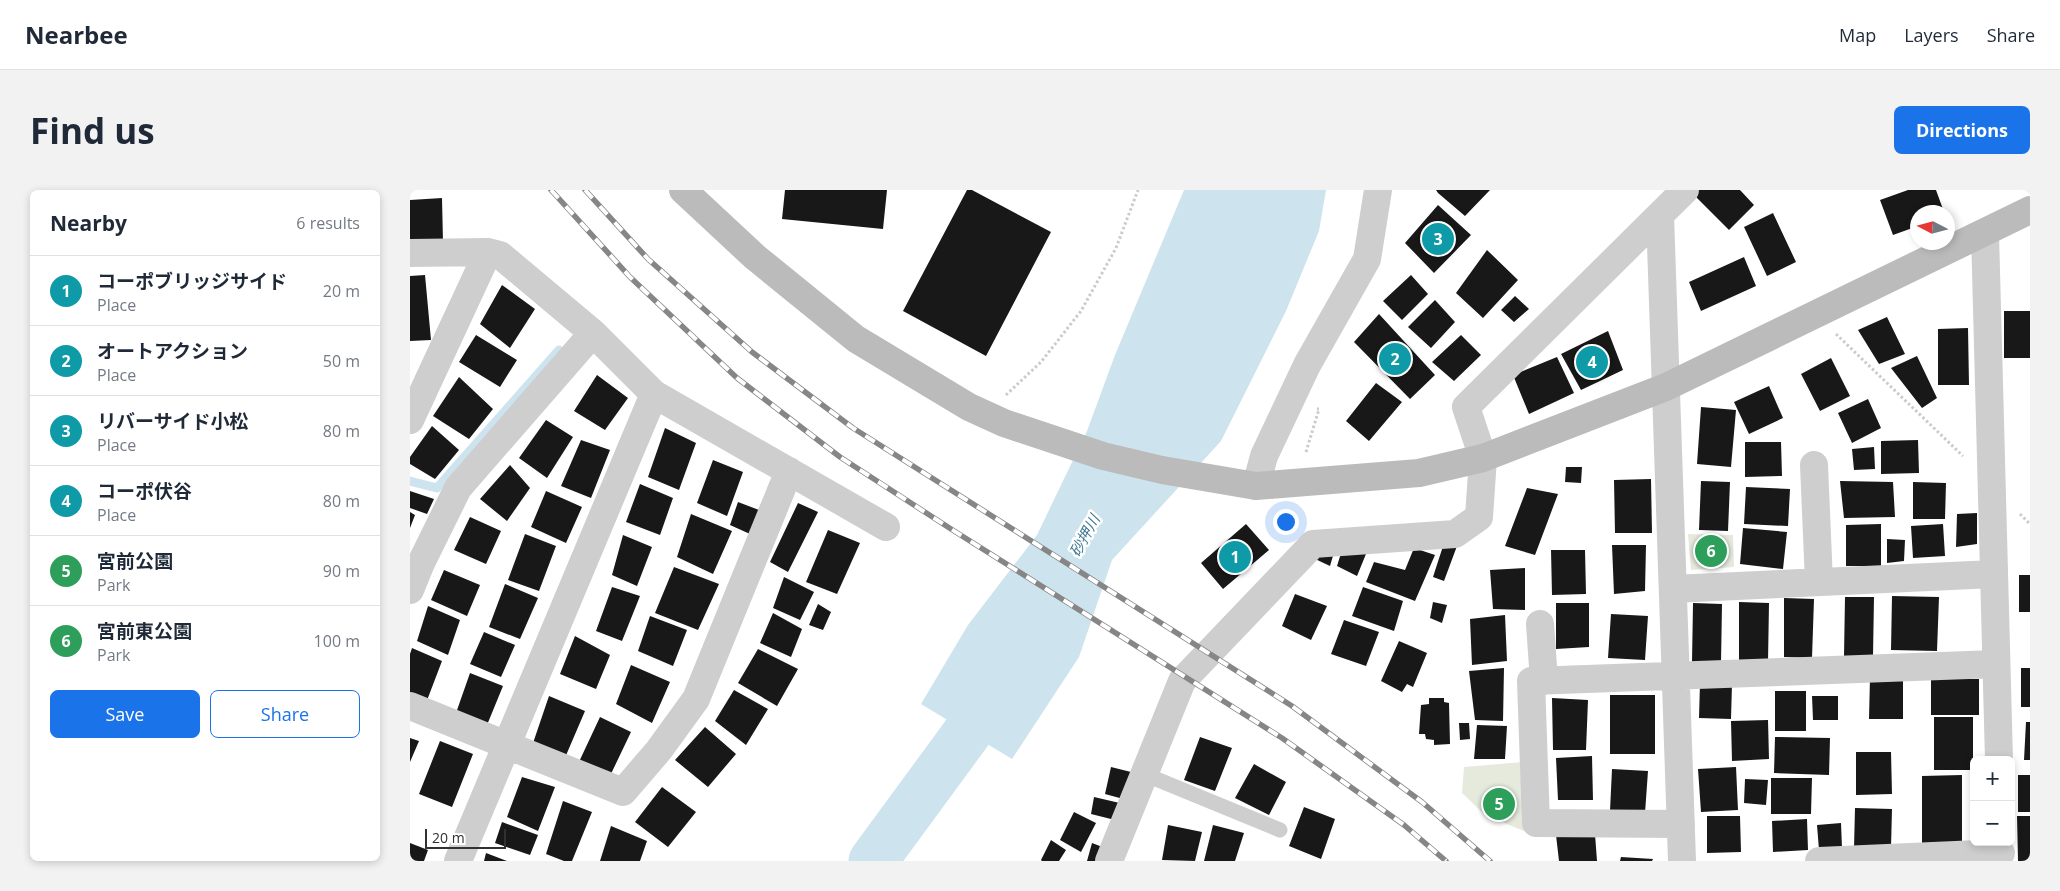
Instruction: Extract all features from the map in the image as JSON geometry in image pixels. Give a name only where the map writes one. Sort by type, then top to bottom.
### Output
[{"type":"street","points":[[683,190],[755,257],[856,339],[969,407],[1004,422],[1103,456],[1162,470],[1256,486],[1419,473],[1483,458],[1666,387],[2030,210]]},
{"type":"street","points":[[1256,486],[1264,456],[1307,365],[1367,259],[1378,190]]},
{"type":"street","points":[[1108,861],[1182,681],[1313,544],[1455,534],[1480,517],[1483,458],[1466,407],[1685,190]]},
{"type":"street","points":[[1660,215],[1682,861]]},
{"type":"street","points":[[1985,233],[1998,756]]},
{"type":"street","points":[[410,420],[488,252]]},
{"type":"street","points":[[410,253],[488,252],[500,255],[593,333],[654,394],[886,527]]},
{"type":"street","points":[[410,590],[421,563],[458,488],[593,333]]},
{"type":"street","points":[[458,861],[654,394]]},
{"type":"street","points":[[1814,465],[1819,582]]},
{"type":"street","points":[[410,706],[624,792],[659,750],[696,699],[789,471]]},
{"type":"street","points":[[1673,589],[1994,574]]},
{"type":"street","points":[[1540,624],[1544,681]]},
{"type":"street","points":[[1681,824],[1536,823],[1531,681],[1996,664]]},
{"type":"street","points":[[1819,861],[2001,852]]},
{"type":"lane","points":[[1144,774],[1280,830]]},
{"type":"path","points":[[1006,396],[1041,362],[1081,311],[1116,248],[1138,190]]},
{"type":"path","points":[[1834,332],[1992,483]]},
{"type":"path","points":[[1306,452],[1320,409]]},
{"type":"shaded area","points":[[1688,534],[1733,535],[1734,567],[1691,570]]},
{"type":"shaded area","points":[[1523,762],[1524,831],[1485,815],[1462,793],[1464,767]]},
{"type":"water","points":[[1184,190],[1326,190],[1319,231],[1286,311],[1221,441],[1112,560],[1079,657],[1012,759],[921,704],[968,625],[1037,535],[1087,431],[1115,355]]},
{"type":"building","points":[[785,190],[887,190],[883,229],[782,219]]},
{"type":"building","points":[[967,190],[972,190],[1051,232],[986,356],[903,311]]},
{"type":"building","points":[[1436,190],[1490,190],[1465,216]]},
{"type":"building","points":[[1697,190],[1740,190],[1754,205],[1729,230],[1693,194]]},
{"type":"building","points":[[1908,190],[1936,190],[1941,205],[1910,205],[1910,229],[1893,235],[1880,200]]},
{"type":"building","points":[[442,198],[443,242],[410,244],[410,200]]},
{"type":"building","points":[[1438,205],[1471,235],[1434,273],[1405,243]]},
{"type":"building","points":[[1773,213],[1796,262],[1767,276],[1744,227]]},
{"type":"building","points":[[1487,250],[1518,280],[1483,318],[1456,293]]},
{"type":"building","points":[[1744,257],[1756,286],[1701,311],[1689,282]]},
{"type":"building","points":[[425,275],[431,340],[410,341],[410,276]]},
{"type":"building","points":[[1411,275],[1428,294],[1402,320],[1383,301]]},
{"type":"building","points":[[502,285],[535,309],[510,348],[480,324]]},
{"type":"building","points":[[1515,296],[1529,309],[1514,322],[1501,310]]},
{"type":"building","points":[[1435,300],[1455,322],[1431,348],[1408,327]]},
{"type":"building","points":[[2004,311],[2030,311],[2030,358],[2004,358]]},
{"type":"building","points":[[1379,314],[1435,375],[1410,399],[1354,342]]},
{"type":"building","points":[[1887,317],[1905,354],[1879,364],[1858,330]]},
{"type":"building","points":[[1968,328],[1969,385],[1938,385],[1938,329]]},
{"type":"building","points":[[1608,331],[1623,370],[1581,390],[1561,354]]},
{"type":"building","points":[[476,335],[517,360],[500,387],[459,362]]},
{"type":"building","points":[[1461,335],[1481,355],[1454,381],[1432,362]]},
{"type":"building","points":[[1917,356],[1937,398],[1922,408],[1891,368]]},
{"type":"building","points":[[1557,357],[1574,393],[1529,414],[1513,375]]},
{"type":"building","points":[[1831,358],[1850,396],[1820,411],[1801,374]]},
{"type":"building","points":[[597,375],[628,398],[605,430],[574,411]]},
{"type":"building","points":[[459,377],[493,409],[469,439],[433,416]]},
{"type":"building","points":[[1376,383],[1402,402],[1369,441],[1346,421]]},
{"type":"building","points":[[1769,386],[1783,418],[1749,434],[1734,402]]},
{"type":"building","points":[[1868,399],[1881,428],[1852,443],[1838,413]]},
{"type":"building","points":[[1701,407],[1736,410],[1731,467],[1697,464]]},
{"type":"building","points":[[546,420],[573,437],[547,478],[519,458]]},
{"type":"building","points":[[432,426],[459,450],[435,479],[410,464],[410,457]]},
{"type":"building","points":[[665,428],[696,443],[679,490],[648,477]]},
{"type":"building","points":[[581,440],[610,450],[591,498],[561,486]]},
{"type":"building","points":[[1918,440],[1919,473],[1881,474],[1881,441]]},
{"type":"building","points":[[1745,442],[1781,442],[1782,476],[1745,477]]},
{"type":"building","points":[[1874,447],[1875,469],[1854,470],[1852,449]]},
{"type":"building","points":[[713,460],[743,472],[727,516],[697,503]]},
{"type":"building","points":[[510,465],[530,488],[507,521],[480,499]]},
{"type":"building","points":[[1566,467],[1582,467],[1581,483],[1565,482]]},
{"type":"building","points":[[1651,479],[1652,533],[1615,533],[1614,480]]},
{"type":"building","points":[[1701,481],[1730,482],[1728,531],[1699,530]]},
{"type":"building","points":[[1840,481],[1893,482],[1895,517],[1844,518]]},
{"type":"building","points":[[1913,482],[1946,483],[1945,519],[1913,519]]},
{"type":"building","points":[[640,484],[673,498],[660,535],[626,522]]},
{"type":"building","points":[[1746,487],[1790,489],[1788,526],[1744,524]]},
{"type":"building","points":[[1527,488],[1558,494],[1535,555],[1505,546]]},
{"type":"building","points":[[410,491],[434,499],[427,514],[410,508]]},
{"type":"building","points":[[546,491],[582,507],[566,543],[531,527]]},
{"type":"building","points":[[738,502],[759,510],[750,534],[730,525]]},
{"type":"building","points":[[798,503],[818,512],[788,572],[770,562]]},
{"type":"building","points":[[410,512],[415,515],[410,528]]},
{"type":"building","points":[[1977,513],[1977,544],[1956,547],[1957,514]]},
{"type":"building","points":[[691,514],[732,531],[713,574],[677,557]]},
{"type":"building","points":[[470,517],[501,531],[486,564],[454,550]]},
{"type":"building","points":[[1246,524],[1269,550],[1223,589],[1201,563]]},
{"type":"building","points":[[1881,524],[1881,566],[1846,566],[1846,525]]},
{"type":"building","points":[[1943,524],[1945,556],[1913,558],[1911,526]]},
{"type":"building","points":[[1743,528],[1787,532],[1783,569],[1740,564]]},
{"type":"building","points":[[828,530],[860,543],[837,594],[806,582]]},
{"type":"building","points":[[525,534],[556,546],[539,591],[508,580]]},
{"type":"building","points":[[623,535],[652,547],[637,586],[612,575]]},
{"type":"building","points":[[1887,539],[1905,540],[1904,561],[1887,563]]},
{"type":"building","points":[[1444,543],[1457,546],[1444,581],[1433,577]]},
{"type":"building","points":[[1612,545],[1646,545],[1645,591],[1614,594]]},
{"type":"building","points":[[1414,548],[1435,555],[1415,601],[1366,582],[1374,562],[1405,570]]},
{"type":"building","points":[[1335,549],[1330,566],[1313,558]]},
{"type":"building","points":[[1342,550],[1366,554],[1357,576],[1337,566]]},
{"type":"building","points":[[1551,550],[1585,550],[1586,594],[1552,595]]},
{"type":"building","points":[[674,567],[719,584],[698,630],[655,613]]},
{"type":"building","points":[[1525,568],[1525,610],[1493,609],[1490,570]]},
{"type":"building","points":[[444,570],[480,585],[467,616],[431,600]]},
{"type":"building","points":[[2019,575],[2030,575],[2030,612],[2019,612]]},
{"type":"building","points":[[784,577],[814,592],[800,620],[773,608]]},
{"type":"building","points":[[505,584],[538,598],[520,639],[489,627]]},
{"type":"building","points":[[612,587],[640,596],[622,641],[596,631]]},
{"type":"building","points":[[1363,587],[1403,601],[1394,631],[1352,616]]},
{"type":"building","points":[[1295,594],[1327,606],[1311,640],[1282,626]]},
{"type":"building","points":[[1892,596],[1939,597],[1937,651],[1891,650]]},
{"type":"building","points":[[1845,597],[1874,597],[1873,656],[1844,656]]},
{"type":"building","points":[[1784,598],[1814,599],[1812,658],[1784,657]]},
{"type":"building","points":[[1433,602],[1447,605],[1442,623],[1430,618]]},
{"type":"building","points":[[1739,602],[1769,603],[1768,662],[1739,661]]},
{"type":"building","points":[[1556,603],[1589,603],[1589,647],[1556,649]]},
{"type":"building","points":[[1693,603],[1722,604],[1721,663],[1692,662]]},
{"type":"building","points":[[818,604],[831,612],[823,630],[809,625]]},
{"type":"building","points":[[428,606],[460,620],[448,655],[417,641]]},
{"type":"building","points":[[773,613],[802,629],[791,657],[760,643]]},
{"type":"building","points":[[1611,614],[1648,616],[1645,660],[1608,658]]},
{"type":"building","points":[[1505,615],[1507,661],[1472,665],[1470,619]]},
{"type":"building","points":[[650,616],[687,630],[673,666],[638,651]]},
{"type":"building","points":[[1344,620],[1379,632],[1366,666],[1331,654]]},
{"type":"building","points":[[484,632],[515,645],[501,677],[470,664]]},
{"type":"building","points":[[575,636],[610,655],[596,689],[560,674]]},
{"type":"building","points":[[1399,641],[1427,653],[1413,687],[1407,684],[1402,692],[1381,681]]},
{"type":"building","points":[[412,648],[442,661],[426,703],[410,696],[410,654]]},
{"type":"building","points":[[758,649],[798,669],[777,706],[738,683]]},
{"type":"building","points":[[631,665],[670,682],[652,723],[616,704]]},
{"type":"building","points":[[1504,668],[1503,721],[1475,720],[1469,671]]},
{"type":"building","points":[[2021,668],[2030,668],[2030,707],[2021,707]]},
{"type":"building","points":[[470,673],[503,686],[487,725],[456,713]]},
{"type":"building","points":[[1870,677],[1903,678],[1903,719],[1869,719]]},
{"type":"building","points":[[1931,679],[1979,679],[1979,715],[1931,715]]},
{"type":"building","points":[[1700,683],[1732,684],[1731,719],[1699,718]]},
{"type":"building","points":[[734,690],[768,709],[746,745],[715,721]]},
{"type":"building","points":[[1775,691],[1806,691],[1806,731],[1775,731]]},
{"type":"building","points":[[1610,695],[1655,695],[1655,754],[1610,754]]},
{"type":"building","points":[[549,696],[585,711],[564,760],[532,746]]},
{"type":"building","points":[[1812,696],[1838,696],[1838,720],[1813,720]]},
{"type":"building","points":[[1429,698],[1444,698],[1444,702],[1449,703],[1450,744],[1434,745],[1434,740],[1426,739],[1425,734],[1419,734],[1421,705],[1429,704]]},
{"type":"building","points":[[1552,698],[1588,700],[1586,750],[1553,750]]},
{"type":"building","points":[[600,717],[631,732],[610,776],[578,764]]},
{"type":"building","points":[[1934,717],[1973,717],[1973,756],[1970,756],[1970,770],[1934,770]]},
{"type":"building","points":[[1768,720],[1769,759],[1732,761],[1731,721]]},
{"type":"building","points":[[2026,722],[2030,722],[2030,760],[2024,760]]},
{"type":"building","points":[[1459,723],[1469,723],[1470,739],[1460,740]]},
{"type":"building","points":[[1477,725],[1507,726],[1505,759],[1474,759]]},
{"type":"building","points":[[705,727],[736,754],[708,787],[675,760]]},
{"type":"building","points":[[1200,737],[1232,748],[1215,791],[1184,780]]},
{"type":"building","points":[[1775,737],[1830,738],[1829,775],[1774,773]]},
{"type":"building","points":[[410,738],[419,741],[410,762]]},
{"type":"building","points":[[440,741],[473,754],[452,807],[419,794]]},
{"type":"building","points":[[1856,752],[1891,752],[1892,794],[1856,795]]},
{"type":"building","points":[[1592,756],[1593,800],[1558,800],[1556,758]]},
{"type":"building","points":[[1254,764],[1286,782],[1269,815],[1235,798]]},
{"type":"building","points":[[1111,767],[1135,773],[1127,800],[1105,794]]},
{"type":"building","points":[[1736,767],[1738,810],[1701,812],[1698,769]]},
{"type":"building","points":[[1612,769],[1648,771],[1645,813],[1610,811]]},
{"type":"building","points":[[1962,775],[1962,851],[1922,852],[1922,776]]},
{"type":"building","points":[[2018,775],[2030,775],[2030,812],[2018,812]]},
{"type":"building","points":[[522,777],[555,787],[538,831],[507,817]]},
{"type":"building","points":[[1771,778],[1812,778],[1811,814],[1771,814]]},
{"type":"building","points":[[1745,779],[1768,780],[1766,805],[1744,803]]},
{"type":"building","points":[[662,787],[696,812],[668,847],[635,822]]},
{"type":"building","points":[[1094,797],[1124,804],[1119,821],[1091,814]]},
{"type":"building","points":[[563,801],[592,812],[572,861],[564,861],[546,854]]},
{"type":"building","points":[[1304,807],[1335,819],[1321,859],[1289,846]]},
{"type":"building","points":[[1855,808],[1892,809],[1891,848],[1854,848]]},
{"type":"building","points":[[1074,812],[1096,823],[1081,852],[1060,840]]},
{"type":"building","points":[[1707,816],[1740,816],[1741,852],[1707,853]]},
{"type":"building","points":[[2017,816],[2030,816],[2030,861],[2018,861]]},
{"type":"building","points":[[1807,819],[1808,850],[1773,852],[1772,821]]},
{"type":"building","points":[[502,822],[538,835],[530,855],[495,843]]},
{"type":"building","points":[[1841,823],[1842,848],[1819,850],[1817,825]]},
{"type":"building","points":[[1168,825],[1202,832],[1195,861],[1162,860]]},
{"type":"building","points":[[1213,825],[1244,833],[1235,861],[1204,861]]},
{"type":"building","points":[[611,826],[647,841],[640,861],[600,861]]},
{"type":"building","points":[[1595,834],[1597,861],[1559,861],[1556,835]]},
{"type":"building","points":[[1051,840],[1066,850],[1059,861],[1042,861],[1041,860]]},
{"type":"building","points":[[410,843],[428,850],[424,861],[410,861]]},
{"type":"building","points":[[1092,843],[1105,848],[1100,861],[1087,861]]},
{"type":"building","points":[[486,853],[507,861],[484,861]]},
{"type":"building","points":[[1621,857],[1653,859],[1652,861],[1620,861]]},
{"type":"waterway","points":[[410,481],[437,488],[559,350]]},
{"type":"waterway","name":"砂押川","points":[[873,861],[997,692],[1005,678]]},
{"type":"railway","points":[[551,190],[630,277],[737,378],[840,457],[1282,738],[1404,825],[1446,861]]},
{"type":"railway","points":[[585,190],[648,259],[752,352],[853,428],[1292,706],[1422,802],[1490,861]]},
{"type":"place","name":"リバーサイド小松","points":[[1438,239]]},
{"type":"place","name":"オートアクション","points":[[1395,359]]},
{"type":"place","name":"コーポ伏谷","points":[[1592,362]]},
{"type":"place","name":"宮前東公園","points":[[1711,551]]},
{"type":"place","name":"コーポブリッジサイド","points":[[1235,557]]},
{"type":"place","name":"宮前公園","points":[[1499,804]]}]
